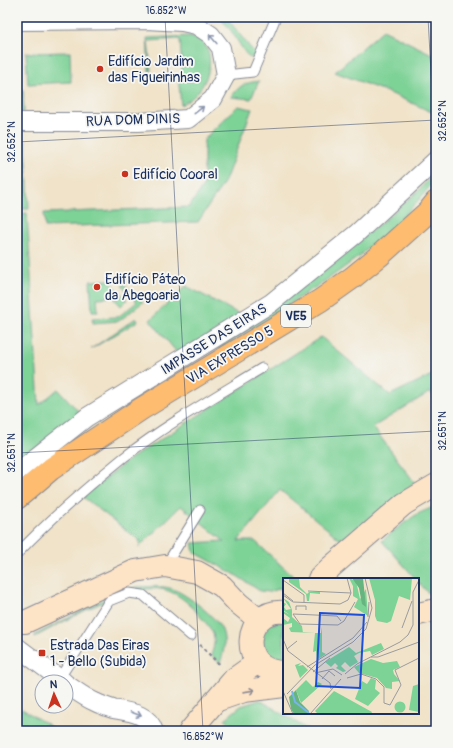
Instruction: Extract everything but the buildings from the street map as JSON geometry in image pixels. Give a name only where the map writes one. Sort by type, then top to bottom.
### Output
[{"type":"main road","name":"VIA EXPRESSO 5","points":[[17,498],[51,469],[141,409],[321,300],[352,278],[379,256],[428,212],[436,202]]},
{"type":"street","points":[[17,21],[146,20],[182,22],[196,25],[211,35],[221,48],[226,75]]},
{"type":"street","name":"RUA DOM DINIS","points":[[17,122],[138,122],[188,119],[213,99],[226,75]]},
{"type":"street","name":"IMPASSE DAS EIRAS","points":[[17,472],[87,418],[271,303],[356,234],[436,160]]},
{"type":"street","points":[[320,578],[404,504],[436,485]]},
{"type":"street","points":[[17,622],[25,622],[135,571],[165,566],[197,572],[222,586],[238,603],[259,620]]},
{"type":"street","points":[[419,614],[436,610]]},
{"type":"street","points":[[283,612],[274,612],[259,620],[251,634],[250,644],[253,655],[266,670],[283,672]]},
{"type":"street","points":[[17,647],[52,674]]},
{"type":"street","points":[[190,731],[234,679],[258,662]]},
{"type":"street","points":[[216,701],[244,691],[283,686]]},
{"type":"street","points":[[74,689],[94,702],[111,708],[134,713],[146,718],[152,724],[154,731]]},
{"type":"lane","points":[[226,75],[253,72],[276,17]]},
{"type":"lane","points":[[17,554],[72,500],[124,457],[187,414],[262,368]]},
{"type":"lane","points":[[165,566],[200,510]]},
{"type":"lane","points":[[68,674],[109,601],[129,593],[143,595],[191,636]]},
{"type":"path","points":[[191,636],[224,668]]},
{"type":"green space","points":[[215,17],[226,17],[257,56],[250,58],[226,24]]},
{"type":"green space","points":[[383,30],[436,56],[436,114],[392,94],[335,72]]},
{"type":"green space","points":[[190,36],[199,40],[206,46],[210,63],[205,81],[200,89],[191,99],[181,105],[178,75],[182,74],[180,39],[148,41],[151,71],[149,71],[147,38]]},
{"type":"green space","points":[[70,52],[71,82],[28,84],[26,53]]},
{"type":"green space","points":[[259,81],[251,99],[231,97],[243,85]]},
{"type":"green space","points":[[17,89],[23,89],[24,112],[17,112]]},
{"type":"green space","points":[[238,106],[252,109],[225,181],[198,222],[45,227],[44,213],[189,207],[204,185],[204,139]]},
{"type":"green space","points":[[19,142],[26,142],[29,209],[17,209],[17,205],[21,205]]},
{"type":"green space","points":[[436,172],[436,179],[416,203],[391,229],[357,258],[331,277],[216,350],[381,223],[418,191]]},
{"type":"green space","points":[[27,213],[39,405],[58,389],[82,415],[17,462],[17,214]]},
{"type":"green space","points":[[109,280],[127,300],[121,306],[113,297],[97,298],[98,311],[92,311],[90,281]]},
{"type":"green space","points":[[124,284],[143,302],[119,321],[93,323],[92,318],[118,317],[137,302],[122,286]]},
{"type":"green space","points":[[186,286],[241,315],[179,355],[150,320]]},
{"type":"green space","points":[[136,318],[138,321],[91,349]]},
{"type":"green space","points":[[321,337],[390,395],[436,373],[436,399],[430,392],[373,427],[415,483],[342,541],[280,490],[238,541],[255,541],[295,578],[283,578],[283,587],[270,592],[260,591],[234,574],[194,552],[192,543],[224,541],[181,506],[139,547],[140,541],[83,497],[127,461]]},
{"type":"green space","points":[[436,505],[436,598],[433,598],[419,583],[419,578],[415,578],[382,541],[411,518]]},
{"type":"green space","points":[[136,587],[159,587],[173,589],[193,601],[208,613],[219,625],[224,638],[223,655],[220,663],[211,655],[214,637],[207,624],[183,599],[171,592],[157,589],[141,590],[103,602],[35,637],[35,635],[110,596]]},
{"type":"green space","points":[[283,621],[283,661],[277,661],[265,656],[259,637],[265,625]]},
{"type":"green space","points":[[260,700],[310,731],[242,731],[225,719],[241,706]]},
{"type":"green space","points":[[22,709],[58,731],[17,731],[17,714]]},
{"type":"place","name":"Edifício Jardim das Figueirinhas","points":[[100,69]]},
{"type":"place","name":"Edifício Cooral","points":[[125,174]]},
{"type":"place","name":"Edifício Páteo da Abegoaria","points":[[97,287]]},
{"type":"place","name":"Estrada Das Eiras 1 - Bello (Subida)","points":[[42,653]]}]
